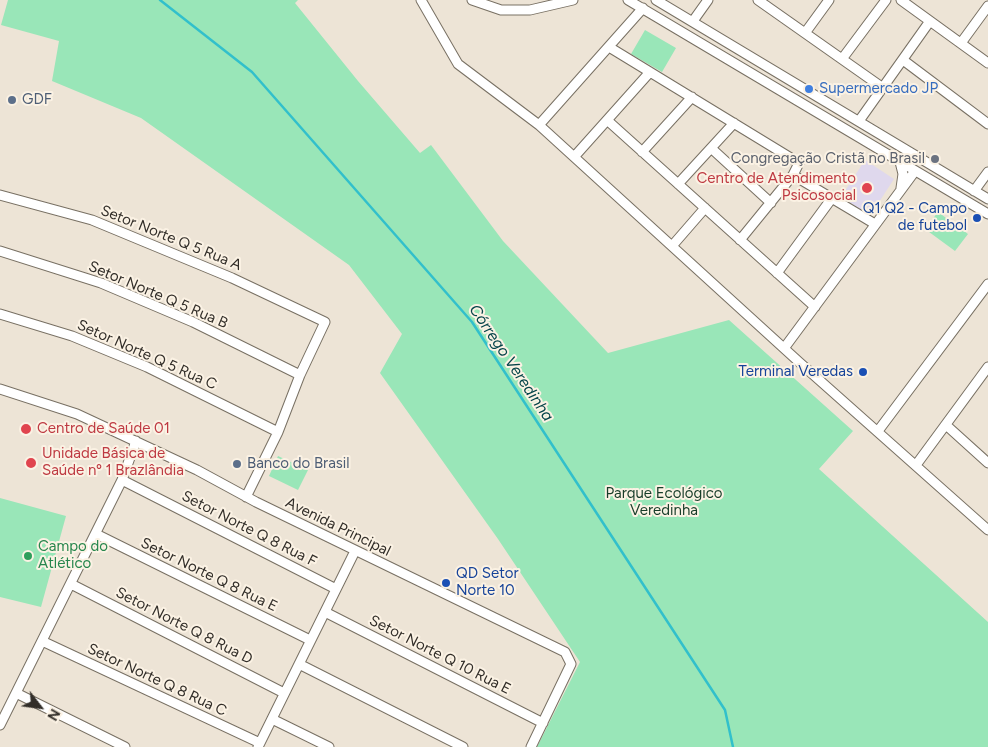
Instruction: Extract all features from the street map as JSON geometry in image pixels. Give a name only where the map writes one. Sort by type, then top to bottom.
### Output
[{"type":"street","points":[[421,0],[458,64],[539,125],[785,347],[799,362],[988,530]]},
{"type":"street","points":[[472,0],[501,10],[530,10],[573,0]]},
{"type":"street","points":[[628,0],[988,214]]},
{"type":"street","points":[[539,125],[644,8],[651,6],[652,0]]},
{"type":"street","points":[[693,21],[708,0]]},
{"type":"street","points":[[758,0],[883,88]]},
{"type":"street","points":[[805,33],[829,0]]},
{"type":"street","points":[[842,59],[886,0]]},
{"type":"street","points":[[901,0],[988,63]]},
{"type":"street","points":[[656,16],[656,8],[660,2],[988,199]]},
{"type":"street","points":[[961,43],[988,6]]},
{"type":"street","points":[[860,121],[930,21]]},
{"type":"street","points":[[609,46],[799,163],[793,175],[740,240]]},
{"type":"street","points":[[746,69],[751,68],[755,62],[754,57]]},
{"type":"street","points":[[903,60],[988,124]]},
{"type":"street","points":[[763,80],[765,69],[771,68]]},
{"type":"street","points":[[574,157],[650,72]]},
{"type":"street","points":[[642,152],[692,97]]},
{"type":"street","points":[[842,127],[850,115]]},
{"type":"street","points":[[607,120],[815,307]]},
{"type":"street","points":[[678,184],[734,122]]},
{"type":"street","points":[[711,148],[770,203]]},
{"type":"street","points":[[900,162],[903,174],[901,188]]},
{"type":"street","points":[[785,347],[915,171]]},
{"type":"street","points":[[974,191],[988,172]]},
{"type":"street","points":[[793,175],[875,224]]},
{"type":"street","name":"Setor Norte Q 5 Rua A","points":[[0,195],[92,220],[232,278],[325,322],[300,376]]},
{"type":"street","points":[[777,273],[832,198]]},
{"type":"street","points":[[672,246],[705,208]]},
{"type":"street","name":"Setor Norte Q 5 Rua B","points":[[0,251],[102,283],[193,322],[300,376]]},
{"type":"street","points":[[878,431],[988,284]]},
{"type":"street","name":"Setor Norte Q 5 Rua C","points":[[0,314],[81,339],[147,367],[278,432]]},
{"type":"street","points":[[916,465],[988,367]]},
{"type":"street","points":[[246,497],[278,432],[300,376]]},
{"type":"street","name":"Avenida Principal","points":[[0,388],[77,414],[136,441],[355,551],[568,654],[571,664],[531,747]]},
{"type":"street","points":[[946,425],[985,460],[988,448]]},
{"type":"street","points":[[0,725],[122,480],[136,441]]},
{"type":"street","name":"Setor Norte Q 8 Rua F","points":[[122,480],[336,588]]},
{"type":"street","name":"Setor Norte Q 8 Rua E","points":[[96,534],[310,640]]},
{"type":"street","points":[[259,745],[355,551]]},
{"type":"street","name":"Setor Norte Q 8 Rua D","points":[[71,584],[284,693]]},
{"type":"street","name":"Setor Norte Q 10 Rua E","points":[[325,612],[543,723]]},
{"type":"street","name":"Setor Norte Q 8 Rua C","points":[[42,641],[259,745]]},
{"type":"street","points":[[299,664],[463,747]]},
{"type":"street","points":[[16,693],[125,747]]},
{"type":"street","points":[[272,719],[328,747]]},
{"type":"shaded area","name":"Centro de Atendimento Psicosocial","points":[[865,160],[894,179],[870,216],[841,197]]},
{"type":"green space","name":"Parque Ecológico Veredinha","points":[[8,0],[298,0],[295,3],[358,81],[420,153],[431,145],[503,241],[608,353],[729,320],[853,431],[819,469],[988,622],[988,747],[537,747],[580,662],[498,539],[380,373],[402,334],[349,265],[141,118],[52,81],[59,41],[1,25]]},
{"type":"green space","points":[[645,30],[676,48],[662,72],[631,54]]},
{"type":"green space","points":[[938,212],[968,234],[955,251],[925,229]]},
{"type":"green space","points":[[278,456],[308,470],[298,490],[269,476]]},
{"type":"green space","name":"Campo do Atlético","points":[[0,498],[66,516],[41,607],[0,597]]},
{"type":"waterway","name":"Córrego Veredinha","points":[[160,0],[252,72],[472,322],[725,710],[733,747]]},
{"type":"place","name":"Supermercado JP","points":[[809,89]]},
{"type":"place","name":"GDF","points":[[12,100]]},
{"type":"place","name":"Congregação Cristã no Brasil","points":[[935,159]]},
{"type":"place","name":"Centro de Atendimento Psicosocial","points":[[867,188]]},
{"type":"place","name":"Q1 Q2 - Campo de futebol","points":[[977,218]]},
{"type":"place","name":"Terminal Veredas","points":[[863,372]]},
{"type":"place","name":"Centro de Saúde 01","points":[[26,429]]},
{"type":"place","name":"Unidade Básica de Saúde nº 1 Brazlândia","points":[[31,463]]},
{"type":"place","name":"Banco do Brasil","points":[[237,464]]},
{"type":"place","name":"Campo do Atlético","points":[[28,556]]},
{"type":"place","name":"QD Setor Norte 10","points":[[446,583]]}]
